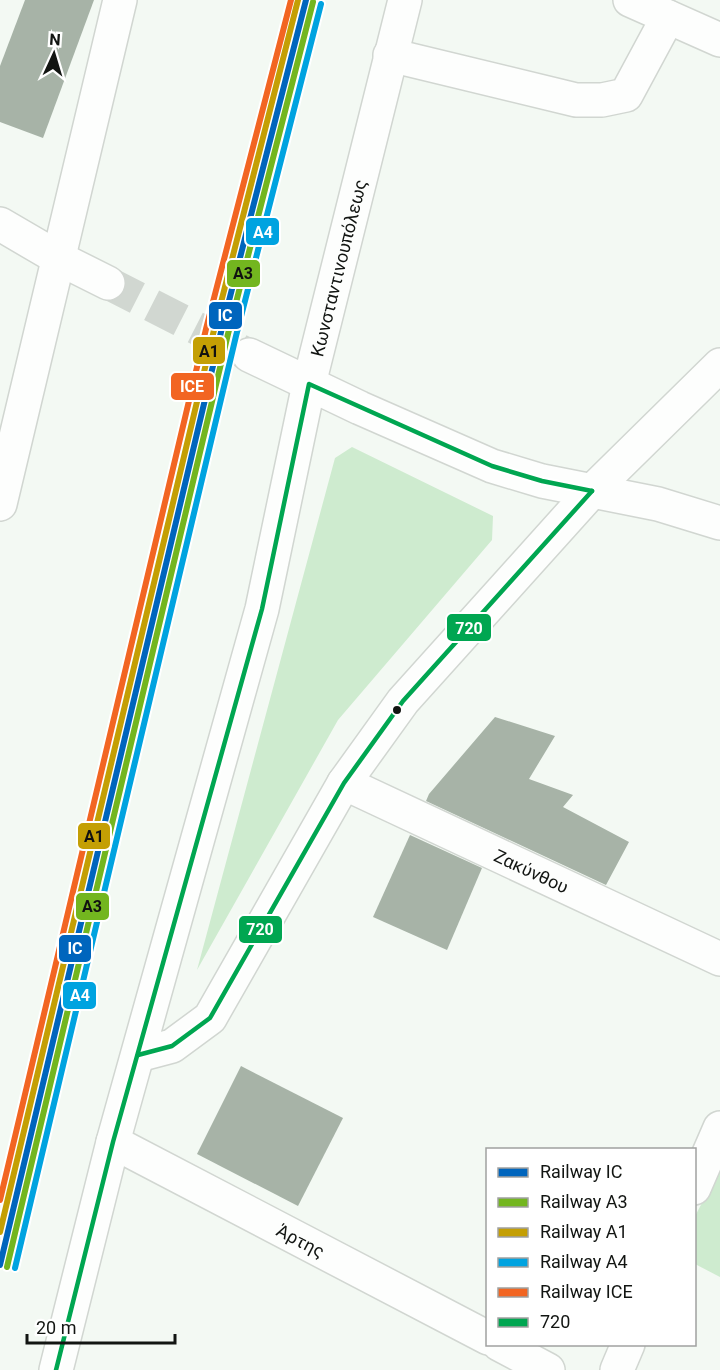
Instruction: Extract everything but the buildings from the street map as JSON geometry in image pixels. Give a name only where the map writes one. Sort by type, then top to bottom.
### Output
[{"type":"street","points":[[2,487],[60,259],[120,0]]},
{"type":"street","name":"Κωνσταντινουπόλεως","points":[[67,1364],[113,1142],[262,609],[309,384],[405,0]]},
{"type":"street","points":[[630,0],[720,40]]},
{"type":"street","points":[[390,55],[576,100],[602,100],[626,95],[668,16]]},
{"type":"street","points":[[0,224],[60,259],[108,283]]},
{"type":"street","points":[[249,355],[492,466],[542,481],[658,504],[720,523]]},
{"type":"street","points":[[138,1055],[172,1046],[210,1018],[344,783],[403,701],[592,491],[720,365]]},
{"type":"street","name":"Ζακύνθου","points":[[344,783],[720,959]]},
{"type":"street","points":[[696,1183],[720,1128]]},
{"type":"street","name":"Άρτης","points":[[113,1142],[486,1337]]},
{"type":"street","points":[[503,1346],[548,1370]]},
{"type":"street","points":[[617,1370],[627,1346]]},
{"type":"green space","points":[[352,447],[493,516],[492,540],[338,720],[197,970],[335,458]]},
{"type":"green space","points":[[720,1169],[720,1277],[696,1265],[696,1214]]},
{"type":"tunnel","points":[[108,283],[249,355]]},
{"type":"rail line","name":"ICE","points":[[0,1200],[206,329],[291,0]]},
{"type":"rail line","name":"A1","points":[[0,1232],[214,330],[298,0]]},
{"type":"rail line","name":"IC","points":[[0,1265],[221,332],[306,0]]},
{"type":"rail line","name":"A3","points":[[7,1267],[228,334],[313,2]]},
{"type":"rail line","name":"A4","points":[[15,1268],[236,336],[321,4]]},
{"type":"transit line","name":"720","points":[[56,1370],[113,1142],[262,609],[309,384],[492,466],[542,481],[592,491]]},
{"type":"transit line","name":"720","points":[[138,1055],[172,1046],[210,1018],[344,783],[403,701],[592,491]]}]
